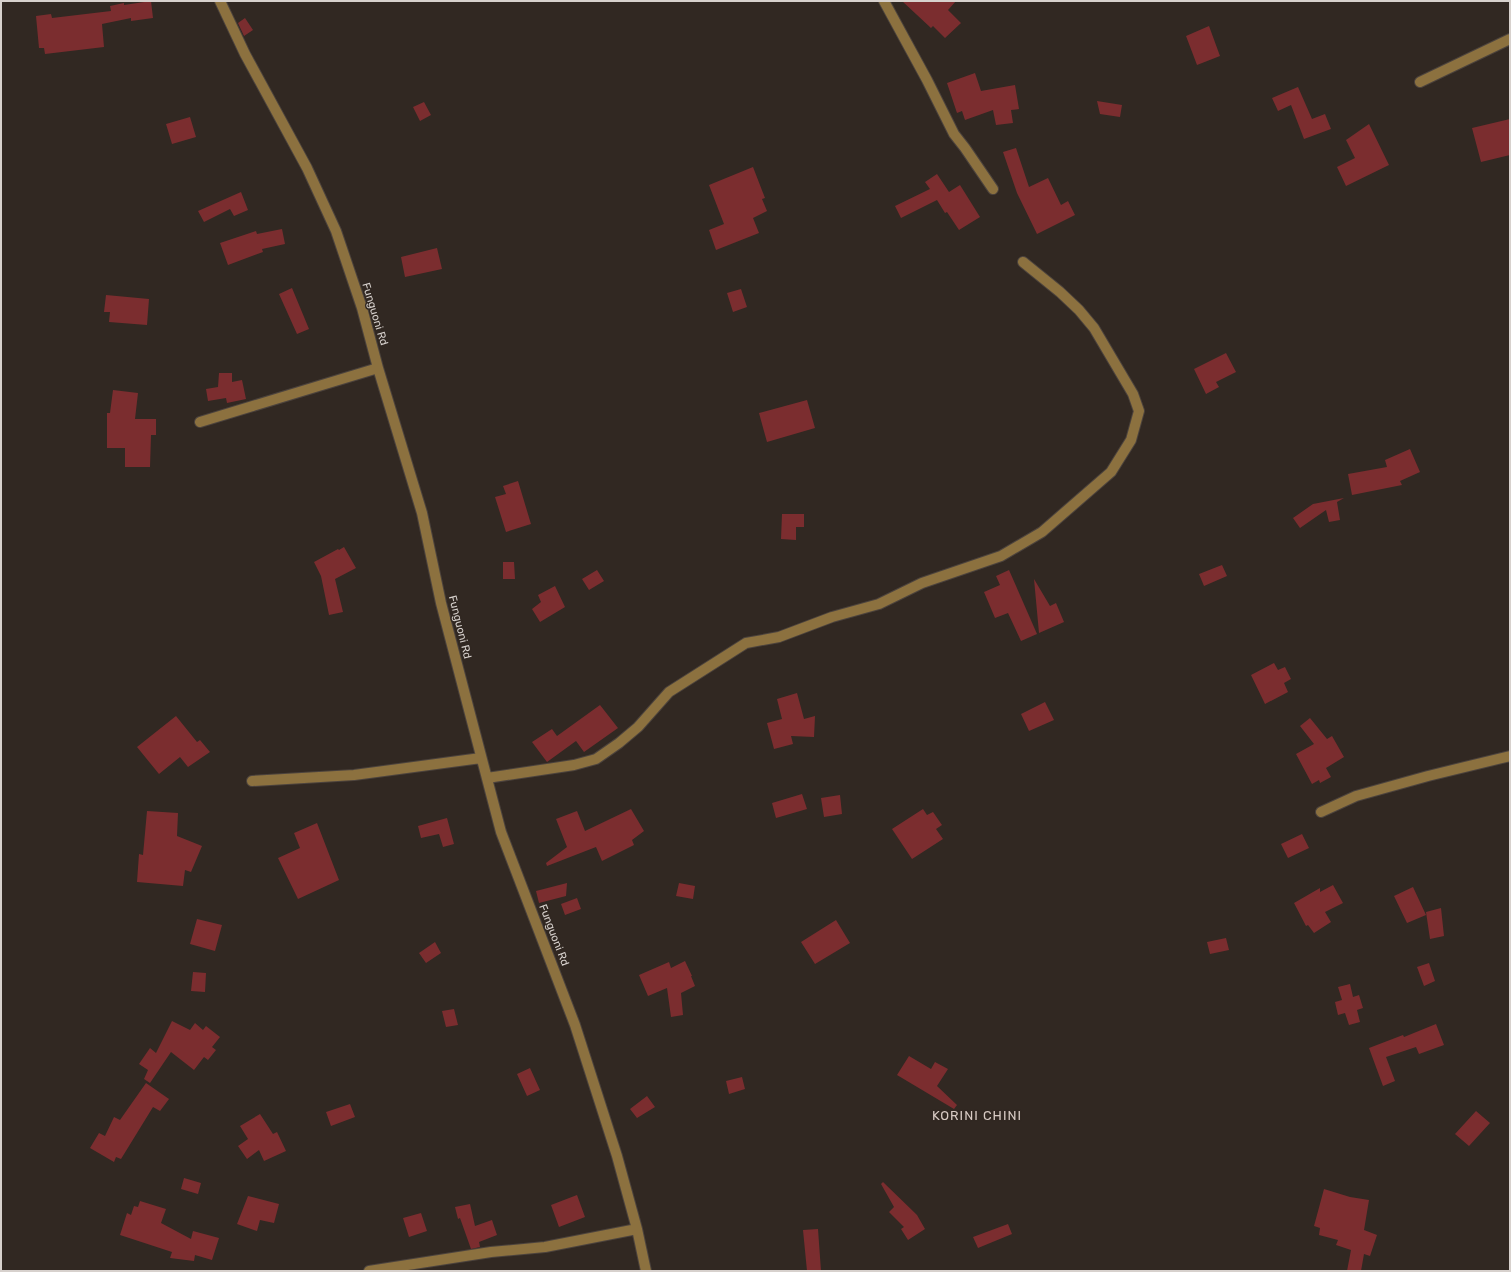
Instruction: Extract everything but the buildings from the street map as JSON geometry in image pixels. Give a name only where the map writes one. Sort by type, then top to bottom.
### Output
[{"type":"street","points":[[884,1],[927,80],[954,134],[993,190]]},
{"type":"street","name":"Funguoni Rd","points":[[223,2],[245,54],[307,168],[336,231],[362,308],[378,368],[422,513],[441,603],[501,832],[578,1032],[617,1156],[637,1230],[646,1271]]},
{"type":"street","points":[[1420,82],[1510,39]]},
{"type":"street","points":[[487,778],[574,765],[596,759],[619,743],[638,727],[669,692],[746,643],[779,637],[832,617],[879,604],[922,583],[1001,556],[1042,532],[1111,472],[1131,440],[1139,411],[1133,394],[1094,328],[1079,310],[1060,292],[1022,262]]},
{"type":"street","points":[[200,422],[378,368]]},
{"type":"street","points":[[1321,812],[1356,796],[1428,776],[1510,756]]},
{"type":"street","points":[[252,781],[354,775],[481,758]]},
{"type":"street","points":[[369,1271],[491,1252],[545,1247],[637,1230]]},
{"type":"district","name":"KORINI CHINI","points":[[977,1115]]}]
